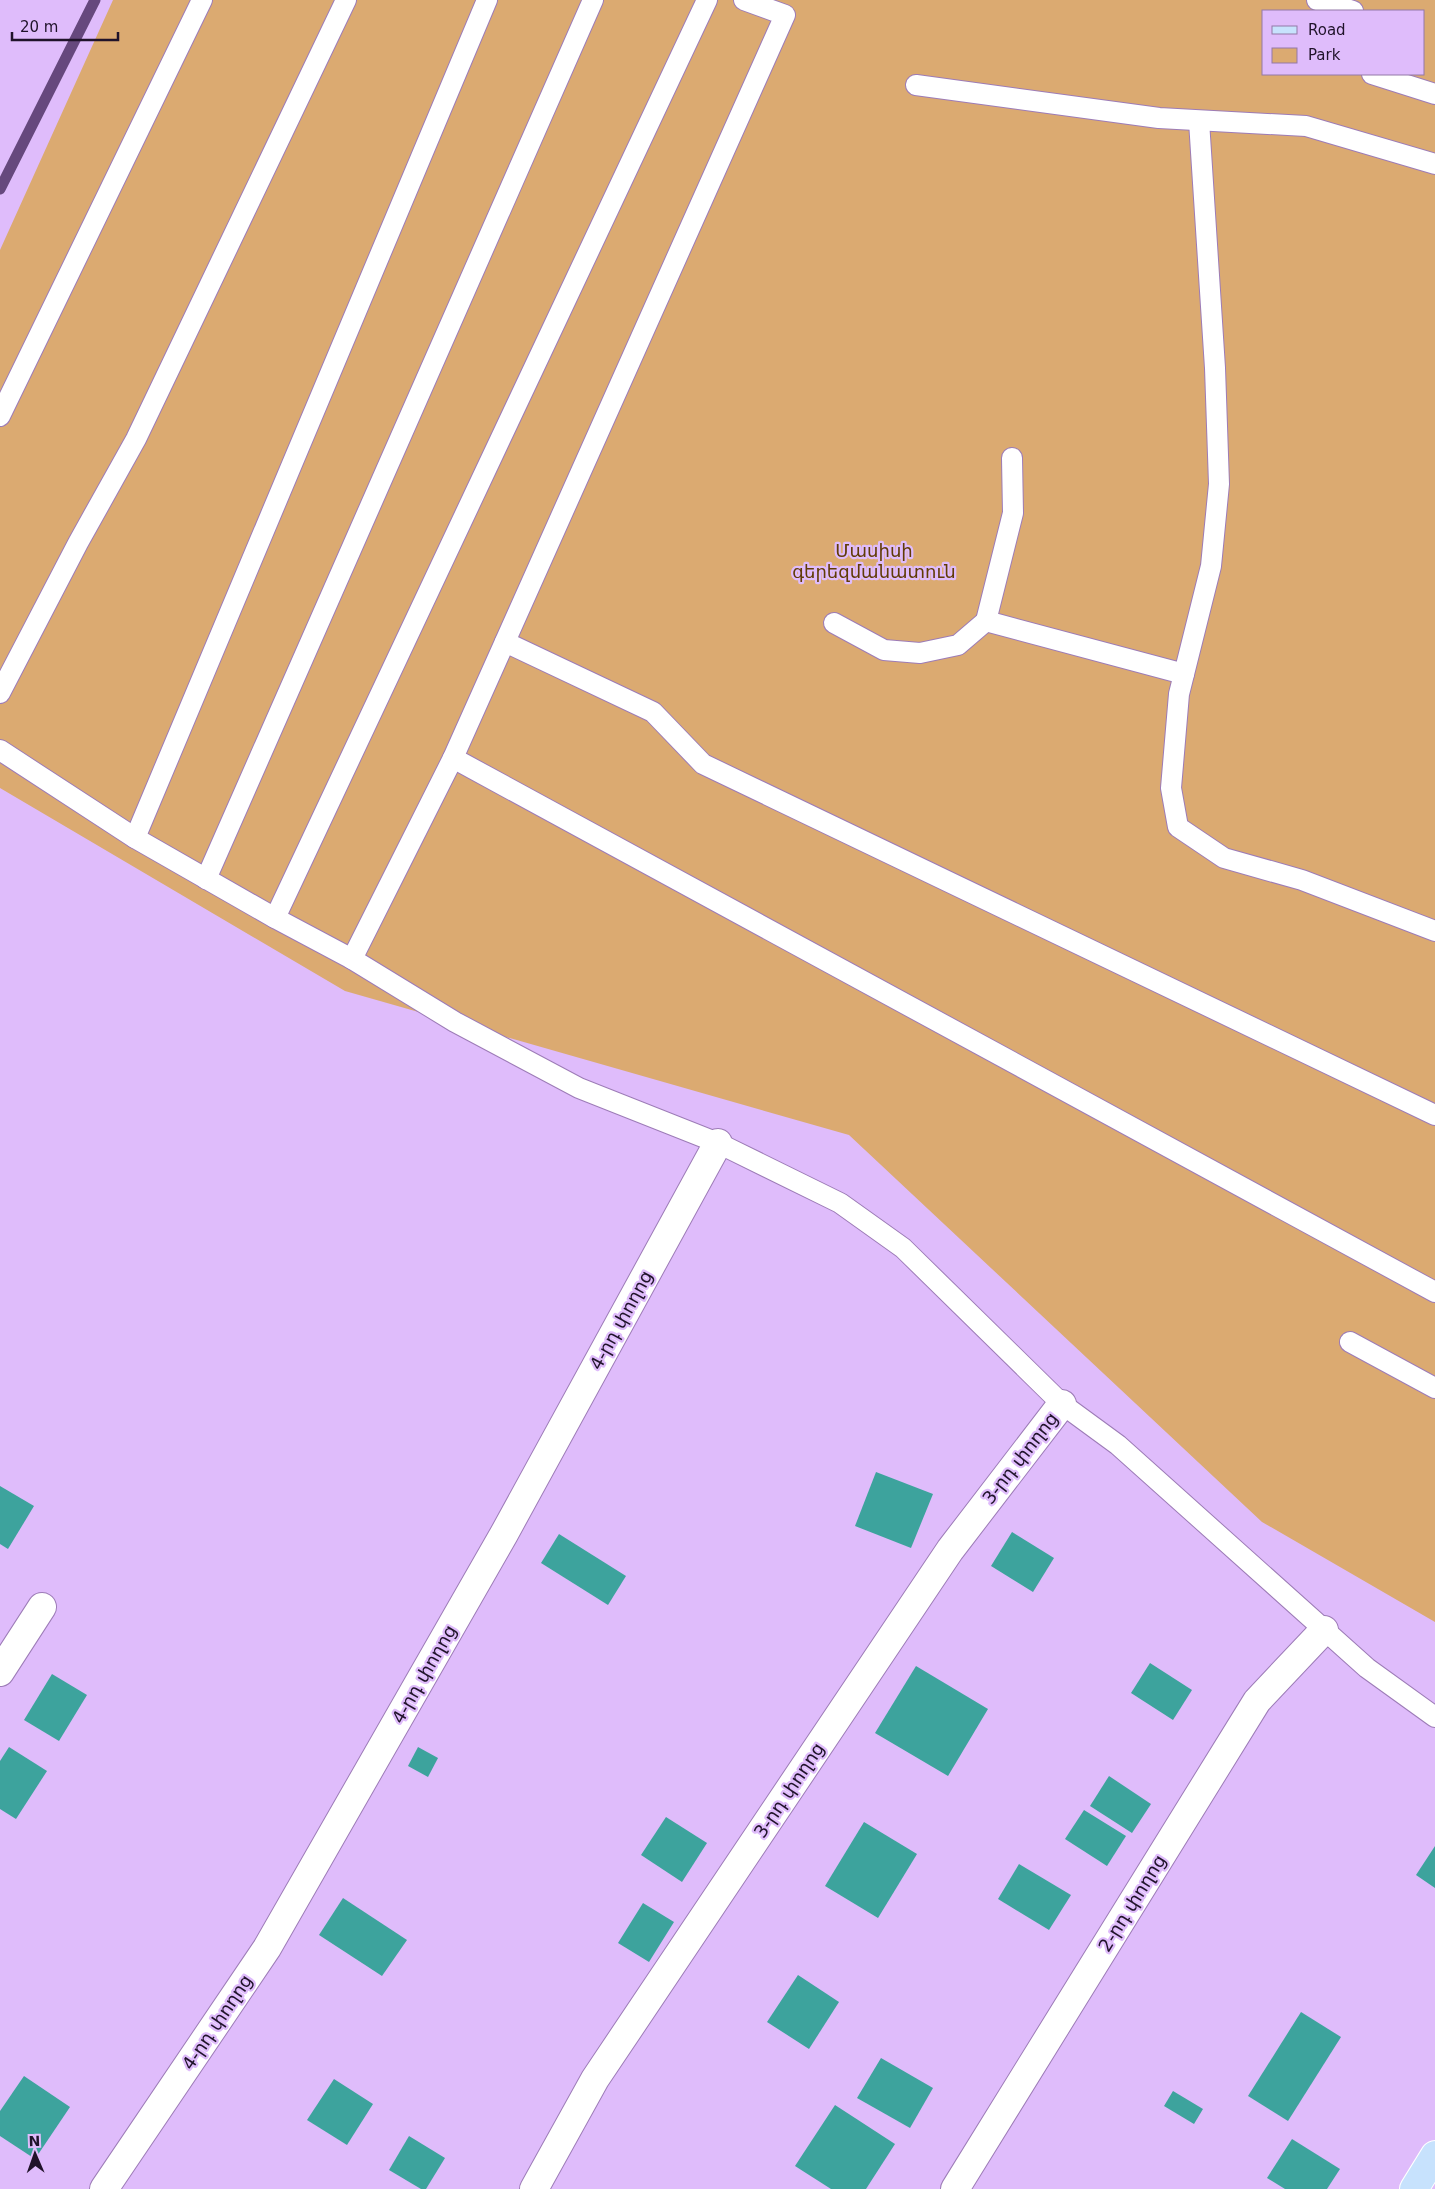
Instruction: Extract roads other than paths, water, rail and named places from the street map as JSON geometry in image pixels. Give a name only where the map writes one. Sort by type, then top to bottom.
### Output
[{"type":"main road","points":[[1414,2189],[1435,2155]]},
{"type":"street","name":"4-րդ փողոց","points":[[104,2189],[267,1948],[504,1534],[718,1143]]},
{"type":"street","name":"3-րդ փողոց","points":[[534,2189],[595,2079],[950,1550],[1062,1404]]},
{"type":"street","points":[[0,1672],[42,1607]]},
{"type":"street","name":"2-րդ փողոց","points":[[955,2189],[1257,1701],[1324,1630]]},
{"type":"lane","points":[[0,416],[202,0]]},
{"type":"lane","points":[[0,694],[78,543],[136,439],[346,0]]},
{"type":"lane","points":[[135,838],[487,0]]},
{"type":"lane","points":[[206,879],[594,0]]},
{"type":"lane","points":[[275,918],[707,0]]},
{"type":"lane","points":[[352,959],[453,758],[785,14],[744,0]]},
{"type":"lane","points":[[1317,0],[1350,10]]},
{"type":"lane","points":[[1375,75],[1435,94]]},
{"type":"lane","points":[[916,85],[1158,118],[1306,126],[1435,164]]},
{"type":"lane","points":[[1199,121],[1215,368],[1219,484],[1211,566],[1179,694],[1171,788],[1178,827],[1224,858],[1302,880],[1435,931]]},
{"type":"lane","points":[[834,623],[884,650],[920,653],[958,645],[986,621],[1013,513],[1012,458]]},
{"type":"lane","points":[[986,621],[1184,674]]},
{"type":"lane","points":[[505,642],[653,712],[703,764],[1435,1115]]},
{"type":"lane","points":[[0,750],[135,838],[275,918],[352,959],[455,1022],[579,1088],[718,1143],[840,1203],[903,1248],[1062,1404],[1118,1445],[1367,1668],[1435,1717]]},
{"type":"lane","points":[[453,758],[1435,1292]]},
{"type":"lane","points":[[1350,1342],[1435,1388]]},
{"type":"waterway","points":[[0,189],[95,0]]},
{"type":"park label","name":"Մասիսի գերեզմանատուն","points":[[874,560]]}]
